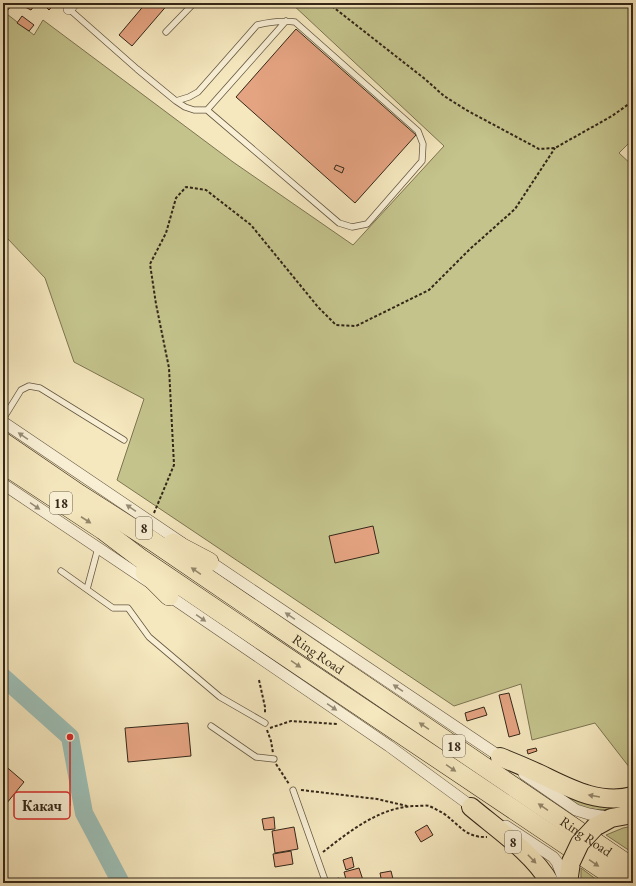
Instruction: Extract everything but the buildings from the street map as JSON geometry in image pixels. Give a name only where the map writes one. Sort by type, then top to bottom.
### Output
[{"type":"highway","name":"Ring Road","points":[[3,442],[79,494],[151,540],[633,868]]},
{"type":"highway","name":"Ring Road","points":[[3,464],[103,530],[140,558],[623,883]]},
{"type":"highway","name":"8","points":[[79,494],[209,562]]},
{"type":"highway","name":"8","points":[[103,530],[169,596]]},
{"type":"main road","points":[[500,757],[572,790],[593,797],[614,798],[633,796]]},
{"type":"main road","name":"8","points":[[471,807],[530,857],[544,872],[550,883]]},
{"type":"main road","name":"8","points":[[611,818],[633,814]]},
{"type":"main road","points":[[567,883],[571,862],[580,843],[595,827],[611,818]]},
{"type":"street","points":[[3,422],[209,562]]},
{"type":"street","points":[[3,484],[169,596]]},
{"type":"street","name":"8","points":[[209,562],[500,757],[576,810],[611,818]]},
{"type":"street","name":"8","points":[[169,596],[389,746],[471,807]]},
{"type":"street","points":[[471,807],[492,817],[553,857],[567,883]]},
{"type":"lane","points":[[166,32],[194,3]]},
{"type":"lane","points":[[71,6],[137,69],[176,100],[185,107],[194,110],[207,110],[339,223],[352,227],[367,224],[422,161],[423,144],[418,131],[295,22],[286,20],[258,25],[198,92],[189,97],[176,100]]},
{"type":"lane","points":[[207,110],[286,20]]},
{"type":"lane","points":[[3,419],[21,390],[29,386],[40,388],[124,440]]},
{"type":"lane","points":[[87,589],[98,548]]},
{"type":"lane","points":[[62,571],[113,608],[128,608],[149,637],[220,697],[265,723]]},
{"type":"lane","points":[[211,726],[256,756],[274,759]]},
{"type":"lane","points":[[294,790],[326,883]]},
{"type":"path","points":[[328,3],[450,100],[539,149],[555,148],[612,116],[633,101]]},
{"type":"path","points":[[150,522],[174,465],[170,368],[156,304],[150,264],[166,233],[176,198],[186,187],[206,190],[251,225],[318,307],[336,325],[356,326],[429,290],[470,249],[515,209],[555,148]]},
{"type":"path","points":[[259,680],[265,707],[265,723]]},
{"type":"path","points":[[344,724],[291,721],[267,729],[274,759],[294,790],[377,799],[407,806]]},
{"type":"path","points":[[317,857],[351,830],[390,810],[407,806],[428,805],[443,814],[468,834],[478,838],[488,837]]},
{"type":"shaded area","points":[[291,3],[633,3],[633,70],[630,73],[633,78],[633,139],[619,153],[633,166],[633,772],[595,723],[532,740],[521,684],[454,706],[117,480],[144,399],[74,362],[45,278],[8,239],[3,241],[3,11],[34,35],[43,20],[233,162],[353,245],[444,146]]},
{"type":"shaded area","points":[[538,778],[633,801],[633,807],[600,810],[575,805]]},
{"type":"shaded area","points":[[633,826],[633,853],[606,835],[623,828]]},
{"type":"shaded area","points":[[581,868],[601,883],[581,883]]},
{"type":"waterway","points":[[3,677],[70,737],[84,813],[121,883]]},
{"type":"place","name":"Какач","points":[[70,737]]}]
